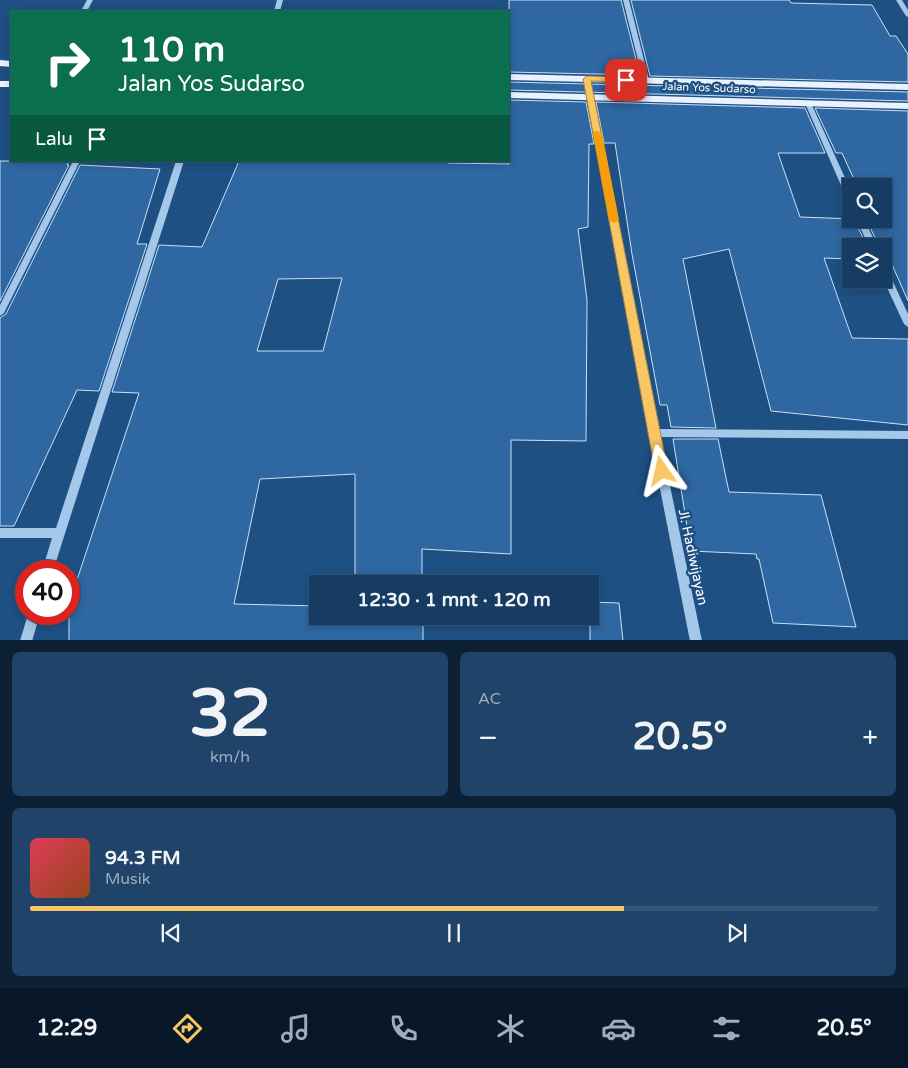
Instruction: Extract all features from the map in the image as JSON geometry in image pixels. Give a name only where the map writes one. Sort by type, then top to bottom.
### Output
[{"type":"main road","name":"Jalan Yos Sudarso","points":[[510,76],[908,87]]},
{"type":"main road","points":[[587,79],[590,97]]},
{"type":"main road","points":[[646,80],[650,98]]},
{"type":"main road","name":"Jalan Yos Sudarso","points":[[510,95],[908,106]]},
{"type":"street","points":[[626,0],[646,80]]},
{"type":"street","points":[[899,0],[908,15]]},
{"type":"street","name":"Jl. Hadiwijayan","points":[[590,97],[654,433],[696,640]]},
{"type":"street","points":[[808,103],[842,179]]},
{"type":"street","points":[[0,313],[76,162]]},
{"type":"street","points":[[51,560],[180,162]]},
{"type":"street","points":[[892,288],[908,324]]},
{"type":"street","points":[[654,433],[908,435]]},
{"type":"street","points":[[0,534],[59,533]]},
{"type":"street","points":[[26,640],[31,625]]},
{"type":"building","points":[[509,0],[621,0],[640,75],[510,72]]},
{"type":"building","points":[[631,0],[789,0],[791,3],[872,5],[890,36],[896,36],[908,54],[908,82],[650,76]]},
{"type":"building","points":[[510,82],[908,92],[908,101],[510,90]]},
{"type":"building","points":[[510,100],[586,102],[594,144],[589,144],[588,227],[578,229],[587,300],[586,441],[511,440],[511,554],[422,549],[422,575],[355,575],[355,474],[260,479],[234,604],[309,606],[309,625],[423,625],[423,640],[69,640],[69,625],[80,625],[80,571],[139,393],[112,392],[159,245],[202,247],[239,162],[448,162],[509,164]],"holes":[[[342,278],[323,351],[257,351],[278,279]]]},
{"type":"building","points":[[596,102],[805,108],[825,153],[778,153],[800,217],[842,219],[842,228],[858,228],[863,238],[842,238],[842,259],[824,258],[852,338],[908,339],[908,425],[771,411],[729,249],[683,259],[716,428],[671,427],[667,405],[660,405],[632,254],[615,143],[604,143]]},
{"type":"building","points":[[815,108],[908,111],[908,301],[892,265],[892,238],[875,238],[870,228],[892,228],[892,178],[853,178],[842,153],[836,153]]},
{"type":"building","points":[[0,161],[68,162],[67,165],[69,165],[0,301]]},
{"type":"building","points":[[80,165],[160,169],[137,244],[147,244],[99,391],[77,390],[14,526],[0,526],[0,318],[6,314]]},
{"type":"building","points":[[673,439],[718,439],[729,492],[821,495],[856,627],[773,623],[759,559],[757,559],[756,554],[691,551]]},
{"type":"building","points":[[599,602],[619,603],[623,640],[590,640],[590,625],[599,625]]},
{"type":"slow traffic","points":[[597,133],[614,220]]},
{"type":"route","points":[[626,80],[587,79],[662,471]]}]
